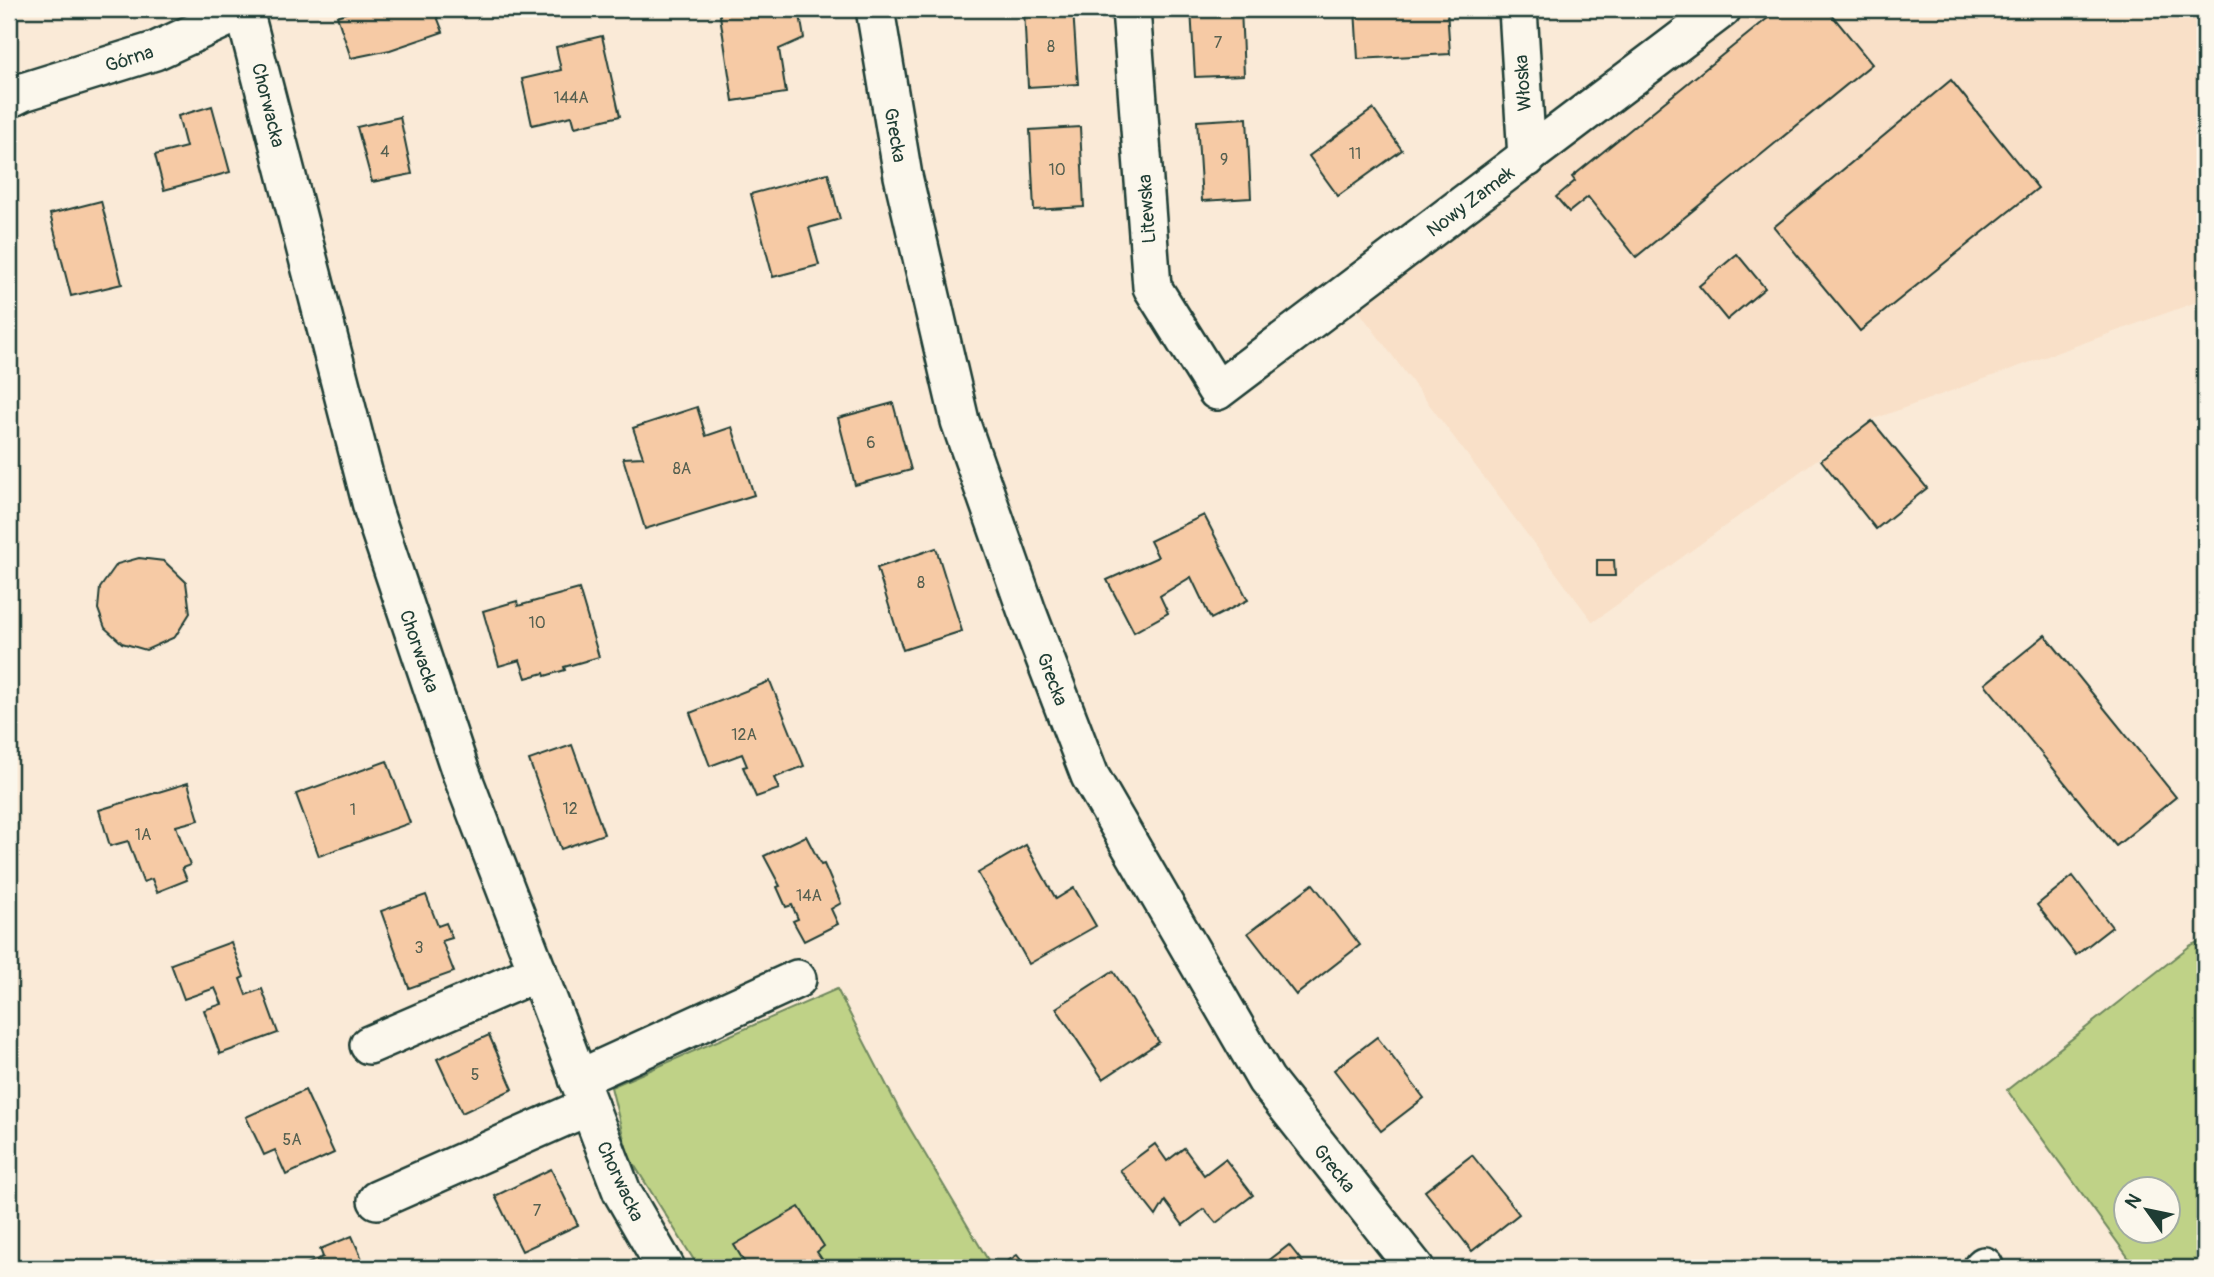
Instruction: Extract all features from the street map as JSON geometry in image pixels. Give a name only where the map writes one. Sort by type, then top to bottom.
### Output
[{"type":"street","name":"Górna","points":[[9,99],[23,92],[155,51],[245,9]]},
{"type":"street","name":"Chorwacka","points":[[245,9],[373,510],[460,770],[622,1192],[666,1268]]},
{"type":"street","name":"Grecka","points":[[875,9],[903,176],[960,421],[1022,597],[1090,776],[1266,1080],[1415,1268]]},
{"type":"street","name":"Litewska","points":[[1131,9],[1152,287],[1217,391]]},
{"type":"street","name":"Włoska","points":[[1518,9],[1527,158]]},
{"type":"street","name":"Nowy Zamek","points":[[1217,391],[1722,9]]},
{"type":"street","points":[[369,1045],[538,972]]},
{"type":"street","points":[[377,1200],[797,979]]},
{"type":"shaded area","points":[[1744,9],[2205,9],[2205,299],[1871,420],[1593,622],[1355,306]]},
{"type":"green space","points":[[2205,939],[2205,1268],[2136,1268],[2120,1246],[2182,1246],[2182,1176],[2112,1176],[2112,1235],[2007,1090],[2191,945]]},
{"type":"green space","points":[[837,989],[903,1117],[988,1260],[977,1268],[699,1268],[628,1155],[611,1087]]},
{"type":"building","points":[[358,9],[434,9],[443,32],[390,50],[351,58],[337,16]]},
{"type":"building","points":[[719,9],[799,9],[804,38],[779,49],[786,93],[733,101]]},
{"type":"building","points":[[1024,9],[1073,9],[1078,84],[1028,87]]},
{"type":"building","points":[[1191,9],[1241,9],[1244,75],[1195,77]]},
{"type":"building","points":[[1355,9],[1447,9],[1450,54],[1358,59]]},
{"type":"building","points":[[1779,9],[1827,9],[1872,64],[1636,257],[1588,197],[1569,212],[1556,197],[1575,181],[1572,177]]},
{"type":"building","points":[[602,36],[620,116],[575,127],[572,116],[532,125],[522,79],[561,70],[556,47]]},
{"type":"building","points":[[1951,80],[2038,188],[1860,331],[1774,227]]},
{"type":"building","points":[[212,106],[230,172],[164,190],[155,155],[186,147],[178,116]]},
{"type":"building","points":[[1373,109],[1402,150],[1338,196],[1309,156]]},
{"type":"building","points":[[400,117],[412,174],[372,182],[357,127]]},
{"type":"building","points":[[1247,118],[1251,198],[1202,201],[1197,121]]},
{"type":"building","points":[[1080,127],[1084,207],[1034,210],[1030,130]]},
{"type":"building","points":[[828,173],[840,219],[809,228],[819,265],[773,277],[751,194]]},
{"type":"building","points":[[101,201],[122,284],[71,296],[50,214]]},
{"type":"building","points":[[1737,254],[1765,288],[1727,320],[1699,286]]},
{"type":"building","points":[[893,403],[911,470],[855,485],[838,418]]},
{"type":"building","points":[[697,407],[706,436],[732,427],[754,495],[645,529],[623,458],[643,457],[633,428]]},
{"type":"building","points":[[1872,421],[1927,488],[1876,529],[1821,460]]},
{"type":"building","points":[[1204,515],[1248,600],[1211,619],[1191,577],[1160,596],[1168,613],[1134,632],[1107,580],[1158,557],[1150,541]]},
{"type":"building","points":[[936,548],[962,631],[903,650],[877,568]]},
{"type":"building","points":[[139,558],[164,561],[186,582],[190,613],[175,637],[146,650],[122,643],[105,628],[98,609],[100,588],[117,564]]},
{"type":"building","points":[[1597,560],[1614,560],[1615,576],[1597,576]]},
{"type":"building","points":[[579,589],[599,657],[564,667],[565,670],[545,676],[544,673],[526,678],[520,660],[499,666],[483,611],[517,601],[518,606]]},
{"type":"building","points":[[2045,635],[2176,797],[2116,846],[1985,684]]},
{"type":"building","points":[[770,681],[804,766],[774,778],[779,789],[756,797],[743,767],[747,766],[742,754],[710,766],[690,713]]},
{"type":"building","points":[[572,745],[604,834],[561,849],[529,760]]},
{"type":"building","points":[[387,761],[410,823],[319,856],[296,794]]},
{"type":"building","points":[[188,783],[199,820],[176,826],[190,865],[182,868],[187,880],[157,892],[152,879],[143,882],[128,841],[110,846],[99,810]]},
{"type":"building","points":[[806,836],[821,865],[824,864],[841,903],[831,909],[838,924],[804,941],[793,921],[798,919],[792,905],[786,907],[777,887],[780,886],[764,856]]},
{"type":"building","points":[[1026,845],[1056,899],[1074,888],[1096,926],[1029,964],[978,873]]},
{"type":"building","points":[[2073,876],[2112,927],[2076,955],[2037,905]]},
{"type":"building","points":[[1313,884],[1360,945],[1296,995],[1248,933]]},
{"type":"building","points":[[426,895],[438,926],[446,923],[452,938],[442,941],[454,972],[409,988],[381,911]]},
{"type":"building","points":[[231,942],[244,977],[240,979],[246,995],[262,989],[278,1033],[220,1054],[204,1010],[222,1004],[215,988],[184,999],[171,964]]},
{"type":"building","points":[[1113,971],[1159,1042],[1103,1079],[1056,1008]]},
{"type":"building","points":[[489,1035],[513,1089],[462,1113],[437,1059]]},
{"type":"building","points":[[1377,1037],[1424,1098],[1381,1131],[1334,1070]]},
{"type":"building","points":[[305,1090],[334,1153],[286,1175],[275,1150],[264,1155],[246,1117]]},
{"type":"building","points":[[1155,1144],[1167,1161],[1184,1148],[1204,1175],[1225,1159],[1253,1195],[1216,1223],[1204,1209],[1183,1225],[1165,1201],[1156,1216],[1120,1170]]},
{"type":"building","points":[[1472,1155],[1519,1214],[1472,1251],[1425,1191]]},
{"type":"building","points":[[551,1169],[578,1225],[522,1251],[495,1196]]},
{"type":"building","points":[[799,1207],[824,1246],[817,1252],[828,1268],[748,1268],[734,1245]]},
{"type":"building","points":[[352,1236],[366,1268],[298,1268],[323,1257],[320,1249]]},
{"type":"building","points":[[1289,1245],[1307,1268],[1259,1268]]},
{"type":"building","points":[[1017,1255],[1027,1268],[997,1268]]}]
